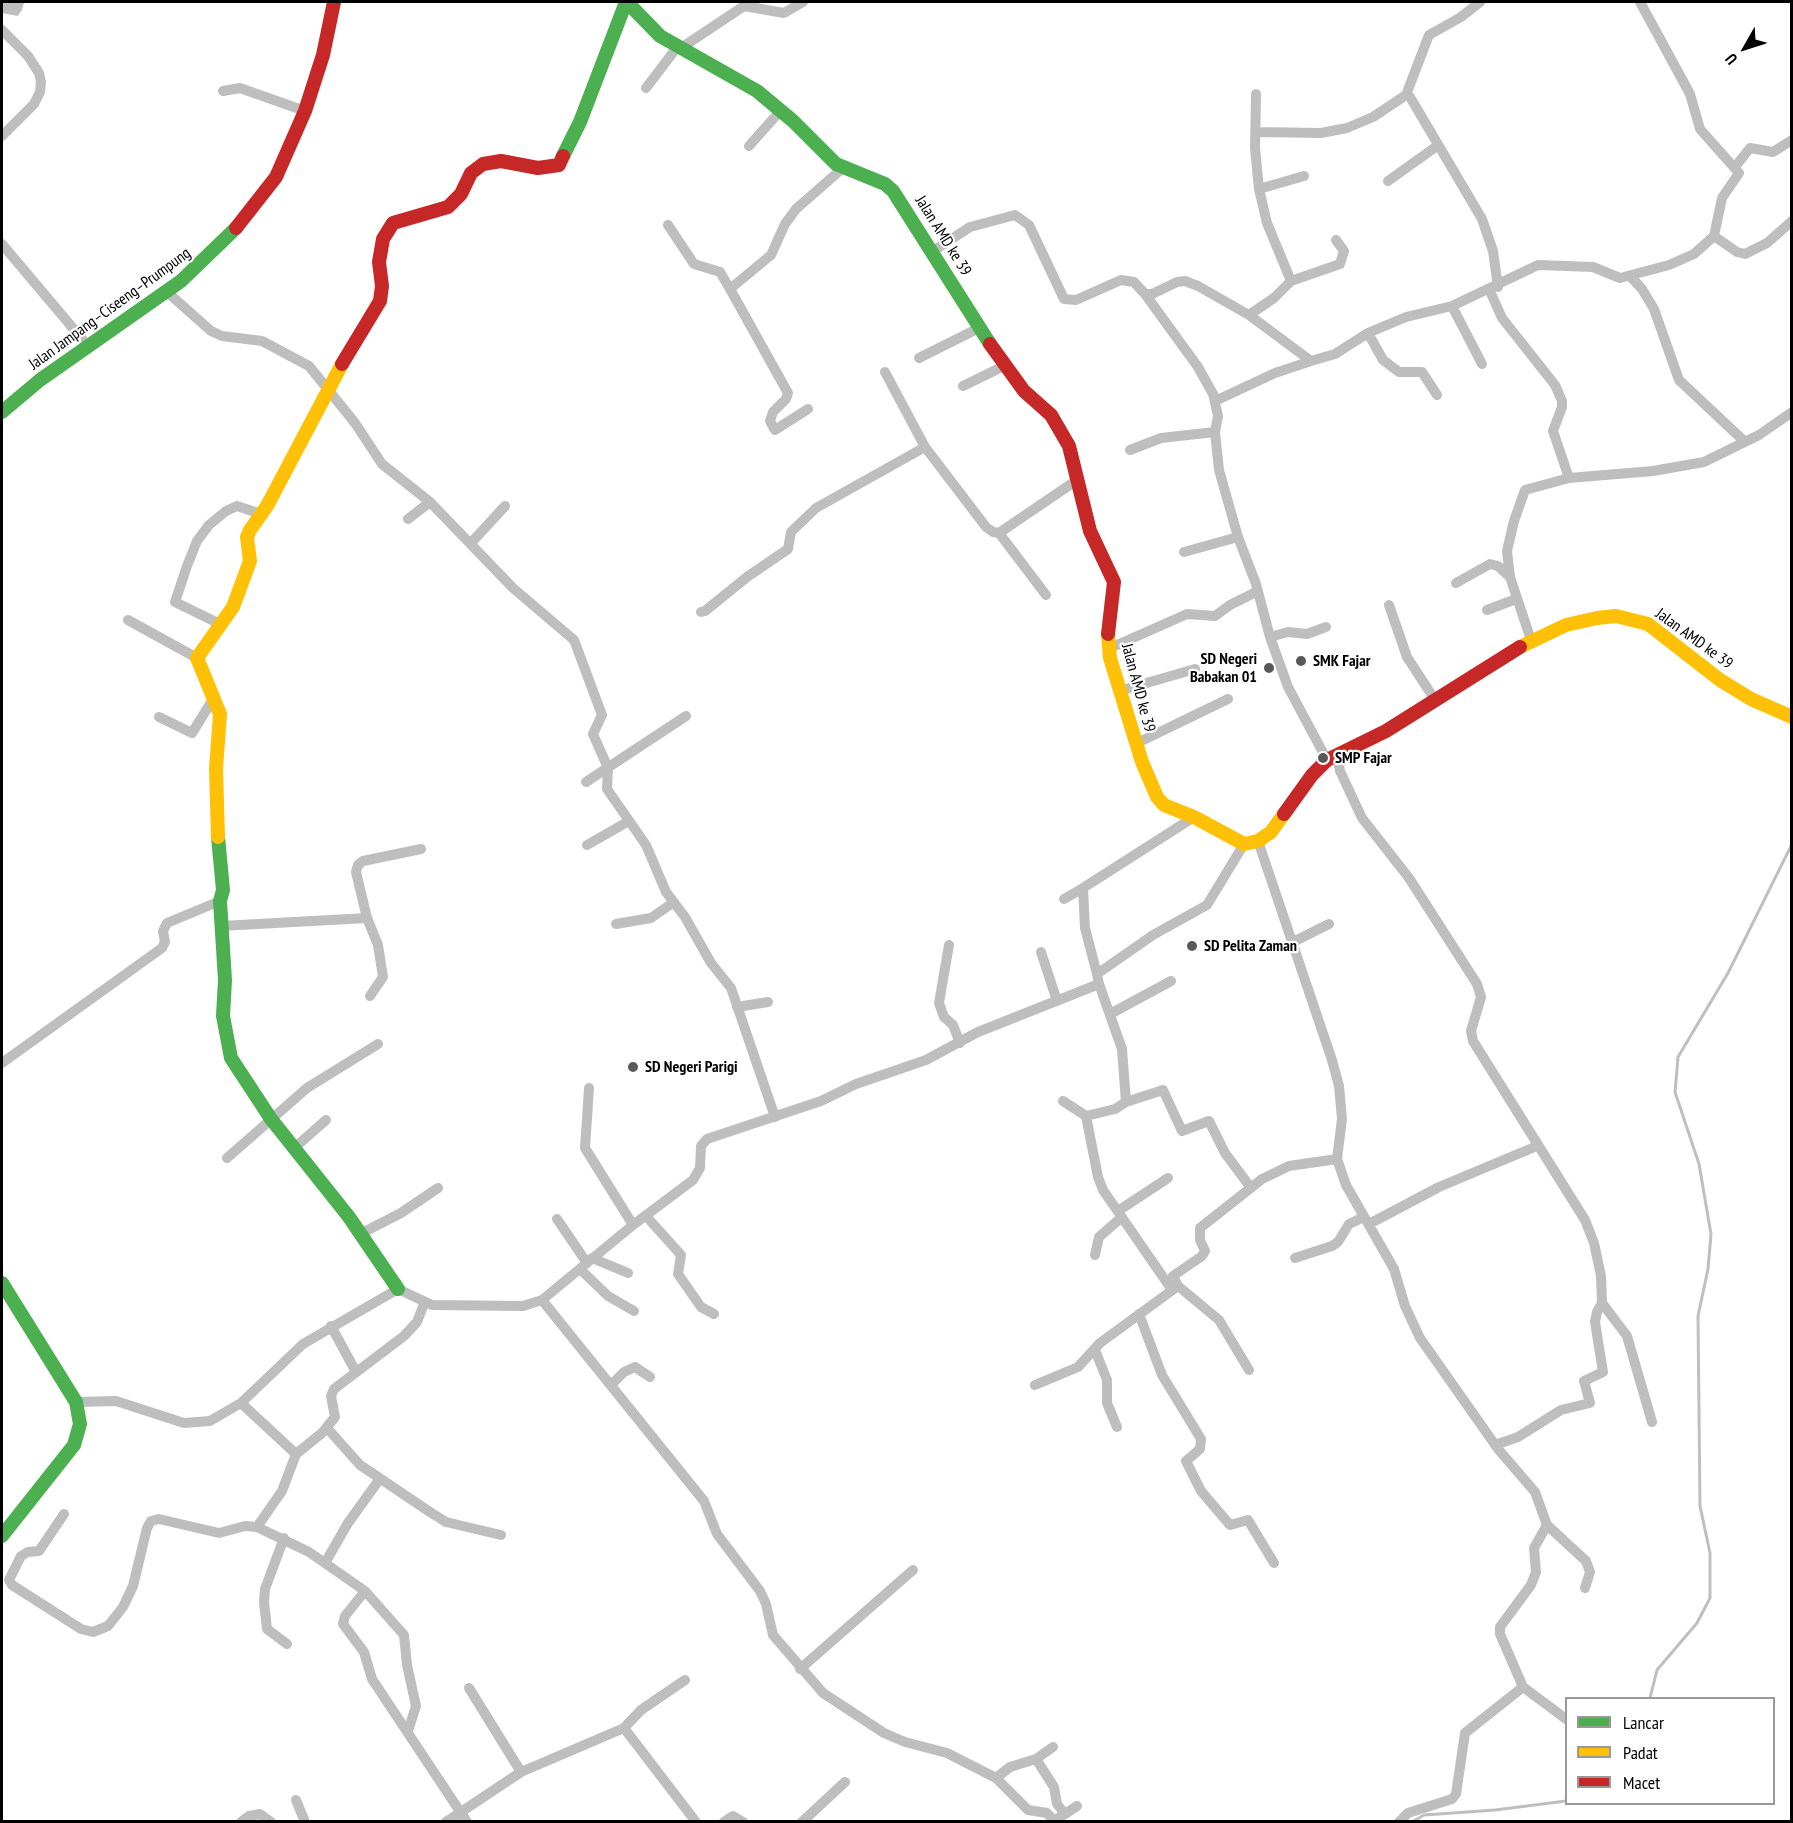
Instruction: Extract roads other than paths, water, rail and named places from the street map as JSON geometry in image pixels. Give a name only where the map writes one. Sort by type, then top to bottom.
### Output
[{"type":"street","name":"Jalan AMD ke 39","points":[[627,2],[652,30],[746,83],[781,110],[826,156],[844,167],[885,184],[893,191],[1004,366],[1024,391],[1044,406],[1059,427],[1073,457],[1090,531],[1114,582],[1107,628],[1108,649],[1135,744],[1160,801],[1171,809],[1194,817],[1244,844]]},
{"type":"street","points":[[197,658],[233,607],[246,577],[249,561],[248,534],[261,514],[327,388],[380,301],[382,286],[379,262],[383,239],[393,223],[448,207],[462,194],[471,173],[483,164],[501,161],[538,168],[559,165],[580,122],[627,2]]},
{"type":"street","points":[[646,88],[680,47],[744,6],[784,14],[803,2]]},
{"type":"street","points":[[1257,132],[1321,133],[1347,128],[1373,117],[1406,95],[1429,35],[1461,17],[1480,2]]},
{"type":"street","points":[[1215,401],[1275,373],[1335,354],[1368,333],[1406,317],[1452,306],[1538,265],[1593,267],[1620,278],[1631,277],[1682,260],[1704,247],[1714,236],[1722,198],[1739,173],[1700,129],[1690,94],[1640,2]]},
{"type":"street","name":"Jalan Jampang–Ciseeng–Prumpung","points":[[2,412],[40,380],[166,291],[206,259],[260,201],[283,163],[305,111],[323,55],[331,3]]},
{"type":"street","points":[[2,30],[28,56],[39,73],[41,82],[37,100],[2,136]]},
{"type":"street","points":[[223,91],[240,88],[305,111]]},
{"type":"street","points":[[1256,94],[1255,148],[1259,189],[1267,223],[1291,281]]},
{"type":"street","points":[[1406,95],[1415,103],[1437,146],[1460,179],[1482,219],[1493,251],[1493,288],[1502,318],[1555,385],[1562,401],[1553,431],[1569,478]]},
{"type":"street","points":[[749,146],[781,110]]},
{"type":"street","points":[[1735,167],[1750,148],[1773,152],[1791,140]]},
{"type":"street","points":[[1388,181],[1437,146]]},
{"type":"street","points":[[730,289],[771,255],[785,224],[796,209],[844,167]]},
{"type":"street","points":[[1259,189],[1304,177]]},
{"type":"street","points":[[933,251],[970,227],[1015,215],[1029,225],[1064,299],[1076,300],[1121,280],[1134,282],[1198,367],[1215,401],[1218,416],[1215,432],[1219,470],[1238,537],[1258,591],[1270,637],[1296,704],[1332,757],[1365,823],[1409,878],[1477,984],[1481,997],[1471,1031],[1473,1041],[1585,1220],[1596,1254],[1602,1303],[1627,1336],[1652,1422]]},
{"type":"street","points":[[1714,236],[1737,252],[1745,254],[1767,243],[1791,221]]},
{"type":"street","points":[[668,225],[694,264],[720,273],[788,393],[786,399],[772,412],[770,421],[775,430],[808,410]]},
{"type":"street","points":[[1249,315],[1274,298],[1291,281],[1340,264],[1344,251],[1336,240]]},
{"type":"street","points":[[2,244],[88,346]]},
{"type":"street","points":[[1631,277],[1642,289],[1654,309],[1678,380],[1744,441]]},
{"type":"street","points":[[1145,294],[1152,294],[1177,282],[1185,281],[1249,315],[1311,361]]},
{"type":"street","points":[[166,291],[211,331],[222,336],[262,340],[300,359],[327,388],[378,459],[430,502],[513,588],[569,635],[577,645],[582,667],[602,715],[594,738],[608,768],[607,789],[649,851],[660,880],[711,963],[728,983],[775,1117]]},
{"type":"street","points":[[1452,306],[1482,364]]},
{"type":"street","points":[[919,358],[981,327]]},
{"type":"street","points":[[1368,333],[1383,360],[1399,372],[1422,372],[1437,395]]},
{"type":"street","points":[[963,386],[1004,366]]},
{"type":"street","points":[[885,372],[925,447],[986,527],[999,533],[1046,596]]},
{"type":"street","points":[[1531,640],[1510,577],[1507,551],[1522,494],[1530,488],[1569,478],[1653,471],[1704,462],[1759,435],[1791,412]]},
{"type":"street","points":[[1130,450],[1161,438],[1215,432]]},
{"type":"street","points":[[701,612],[788,549],[793,530],[816,508],[925,447]]},
{"type":"street","points":[[999,533],[1077,480]]},
{"type":"street","points":[[408,519],[430,502]]},
{"type":"street","points":[[220,624],[175,602],[187,566],[197,541],[209,525],[226,511],[237,506],[261,514]]},
{"type":"street","points":[[471,543],[505,506]]},
{"type":"street","points":[[1184,552],[1238,537]]},
{"type":"street","points":[[1456,583],[1490,564],[1498,566],[1510,577]]},
{"type":"street","points":[[1108,649],[1187,614],[1215,616],[1230,605],[1258,591]]},
{"type":"street","points":[[1487,610],[1516,599]]},
{"type":"street","points":[[1389,605],[1407,657],[1435,700]]},
{"type":"street","name":"Jalan AMD ke 39","points":[[1258,841],[1271,832],[1312,775],[1332,757],[1386,731],[1531,640],[1576,622],[1616,616],[1632,619],[1657,629],[1696,664],[1720,680],[1751,699],[1791,717]]},
{"type":"street","points":[[128,620],[197,658],[215,696],[220,714],[216,769],[217,829],[223,890],[220,901],[225,980],[223,1016],[231,1058],[292,1149],[360,1234],[398,1289],[408,1292],[424,1304],[523,1306],[542,1300],[633,1224],[693,1180],[700,1168],[701,1146],[707,1139],[821,1101],[856,1084],[926,1060],[978,1032],[1057,1001],[1098,979],[1153,935],[1207,905],[1244,844],[1258,841],[1339,1086],[1341,1119],[1337,1160],[1346,1185],[1394,1269],[1405,1306],[1420,1338],[1496,1445],[1535,1492],[1547,1524],[1587,1561],[1590,1572],[1585,1588]]},
{"type":"street","points":[[1270,637],[1287,633],[1307,634],[1326,627]]},
{"type":"street","points":[[1119,691],[1195,669]]},
{"type":"street","points":[[159,717],[192,733],[215,696]]},
{"type":"street","points":[[1135,744],[1228,699]]},
{"type":"street","points":[[586,782],[686,716]]},
{"type":"street","points":[[1064,899],[1194,817]]},
{"type":"street","points":[[587,845],[629,821]]},
{"type":"street","points":[[370,996],[382,977],[378,945],[367,918],[356,872],[358,865],[363,861],[421,849]]},
{"type":"street","points":[[1083,888],[1085,928],[1098,979],[1124,1058],[1123,1083],[1126,1102]]},
{"type":"street","points":[[2,1063],[162,948],[165,942],[163,931],[167,923],[220,901]]},
{"type":"street","points":[[616,924],[651,918],[674,902]]},
{"type":"street","points":[[221,926],[367,918]]},
{"type":"street","points":[[1293,942],[1329,924]]},
{"type":"street","points":[[949,945],[939,1003],[944,1017],[953,1025],[960,1042]]},
{"type":"street","points":[[1041,952],[1057,1001]]},
{"type":"street","points":[[1110,1014],[1171,981]]},
{"type":"street","points":[[737,1007],[768,1002]]},
{"type":"street","points":[[227,1158],[312,1085],[378,1044]]},
{"type":"street","points":[[589,1088],[585,1148],[633,1224]]},
{"type":"street","points":[[1086,1116],[1115,1109],[1126,1102],[1163,1090],[1182,1131],[1209,1121],[1224,1153],[1251,1188]]},
{"type":"street","points":[[1063,1101],[1086,1116],[1098,1177],[1120,1214],[1175,1288],[1219,1320],[1249,1370]]},
{"type":"street","points":[[292,1149],[326,1120]]},
{"type":"street","points":[[1295,1258],[1332,1246],[1338,1242],[1350,1224],[1366,1221],[1439,1187],[1537,1146]]},
{"type":"street","points":[[1175,1288],[1173,1276],[1202,1256],[1205,1251],[1199,1233],[1200,1228],[1274,1172],[1289,1166],[1337,1160]]},
{"type":"street","points":[[1095,1255],[1099,1237],[1120,1214],[1168,1178]]},
{"type":"street","points":[[360,1234],[401,1213],[438,1188]]},
{"type":"street","points":[[646,1216],[681,1255],[678,1274],[703,1309],[714,1314]]},
{"type":"street","points":[[556,1219],[608,1296],[634,1311]]},
{"type":"street","points":[[586,1263],[628,1273]]},
{"type":"street","points":[[2,1283],[76,1402],[80,1424],[74,1445],[2,1536]]},
{"type":"street","points":[[1035,1385],[1072,1371],[1084,1363],[1095,1350],[1175,1288]]},
{"type":"street","points":[[76,1402],[116,1401],[187,1424],[214,1420],[241,1403],[293,1351],[331,1326],[398,1289]]},
{"type":"street","points":[[542,1300],[704,1501],[717,1534],[760,1591],[766,1604],[773,1635],[800,1669],[834,1701],[884,1733],[905,1742],[947,1753],[996,1778],[1028,1810],[1058,1819]]},
{"type":"street","points":[[1496,1445],[1518,1437],[1562,1410],[1590,1403],[1584,1382],[1603,1372],[1595,1322],[1602,1303]]},
{"type":"street","points":[[257,1527],[282,1491],[296,1454],[327,1428],[335,1417],[332,1393],[404,1336],[417,1322],[424,1304]]},
{"type":"street","points":[[1139,1314],[1162,1375],[1202,1439],[1200,1449],[1186,1461],[1201,1491],[1230,1526],[1248,1520],[1274,1563]]},
{"type":"street","points":[[331,1326],[356,1372]]},
{"type":"street","points":[[1095,1350],[1107,1380],[1107,1402],[1117,1427]]},
{"type":"street","points":[[610,1385],[624,1372],[635,1367],[650,1377]]},
{"type":"street","points":[[241,1403],[296,1454]]},
{"type":"street","points":[[327,1428],[346,1452],[379,1480],[446,1522],[501,1535]]},
{"type":"street","points":[[325,1563],[348,1523],[379,1480]]},
{"type":"street","points":[[64,1514],[39,1551],[28,1552],[21,1556],[9,1580],[12,1585],[81,1629],[93,1632],[108,1626],[123,1607],[133,1586],[147,1528],[153,1519],[219,1533],[245,1526],[257,1527],[284,1538],[325,1563],[365,1591],[404,1635],[407,1665],[416,1706],[408,1731]]},
{"type":"street","points":[[1547,1524],[1534,1548],[1536,1572],[1531,1585],[1500,1628],[1500,1634],[1523,1687],[1565,1718]]},
{"type":"street","points":[[284,1538],[265,1589],[264,1602],[267,1629],[287,1644]]},
{"type":"street","points":[[800,1669],[913,1570]]},
{"type":"street","points":[[365,1591],[345,1616],[343,1624],[364,1652],[371,1676],[467,1821]]},
{"type":"street","points":[[446,1821],[521,1772],[624,1728],[641,1710],[685,1680]]},
{"type":"street","points":[[1399,1821],[1417,1809],[1452,1799],[1456,1794],[1465,1733],[1523,1687]]},
{"type":"street","points":[[469,1688],[521,1772]]},
{"type":"street","points":[[624,1728],[696,1821]]},
{"type":"street","points":[[996,1778],[1016,1764],[1036,1759],[1053,1747]]},
{"type":"street","points":[[1036,1759],[1054,1787],[1058,1819]]},
{"type":"street","points":[[802,1821],[845,1782]]},
{"type":"street","points":[[296,1800],[305,1821]]},
{"type":"street","points":[[1058,1819],[1077,1806]]},
{"type":"street","points":[[242,1821],[249,1816],[260,1814],[271,1821]]},
{"type":"street","points":[[724,1821],[733,1816],[743,1821]]},
{"type":"waterway","points":[[1650,1697],[1657,1670],[1697,1623],[1710,1598],[1710,1553],[1700,1506],[1698,1316],[1708,1269],[1711,1234],[1699,1164],[1675,1092],[1678,1057],[1728,973],[1792,844]]},
{"type":"waterway","points":[[1412,1822],[1424,1815],[1495,1810],[1565,1801]]},
{"type":"place","name":"SMK Fajar","points":[[1301,661]]},
{"type":"place","name":"SD Negeri Babakan 01","points":[[1269,668]]},
{"type":"place","name":"SMP Fajar","points":[[1323,758]]},
{"type":"place","name":"SD Pelita Zaman","points":[[1192,946]]},
{"type":"place","name":"SD Negeri Parigi","points":[[633,1067]]}]
